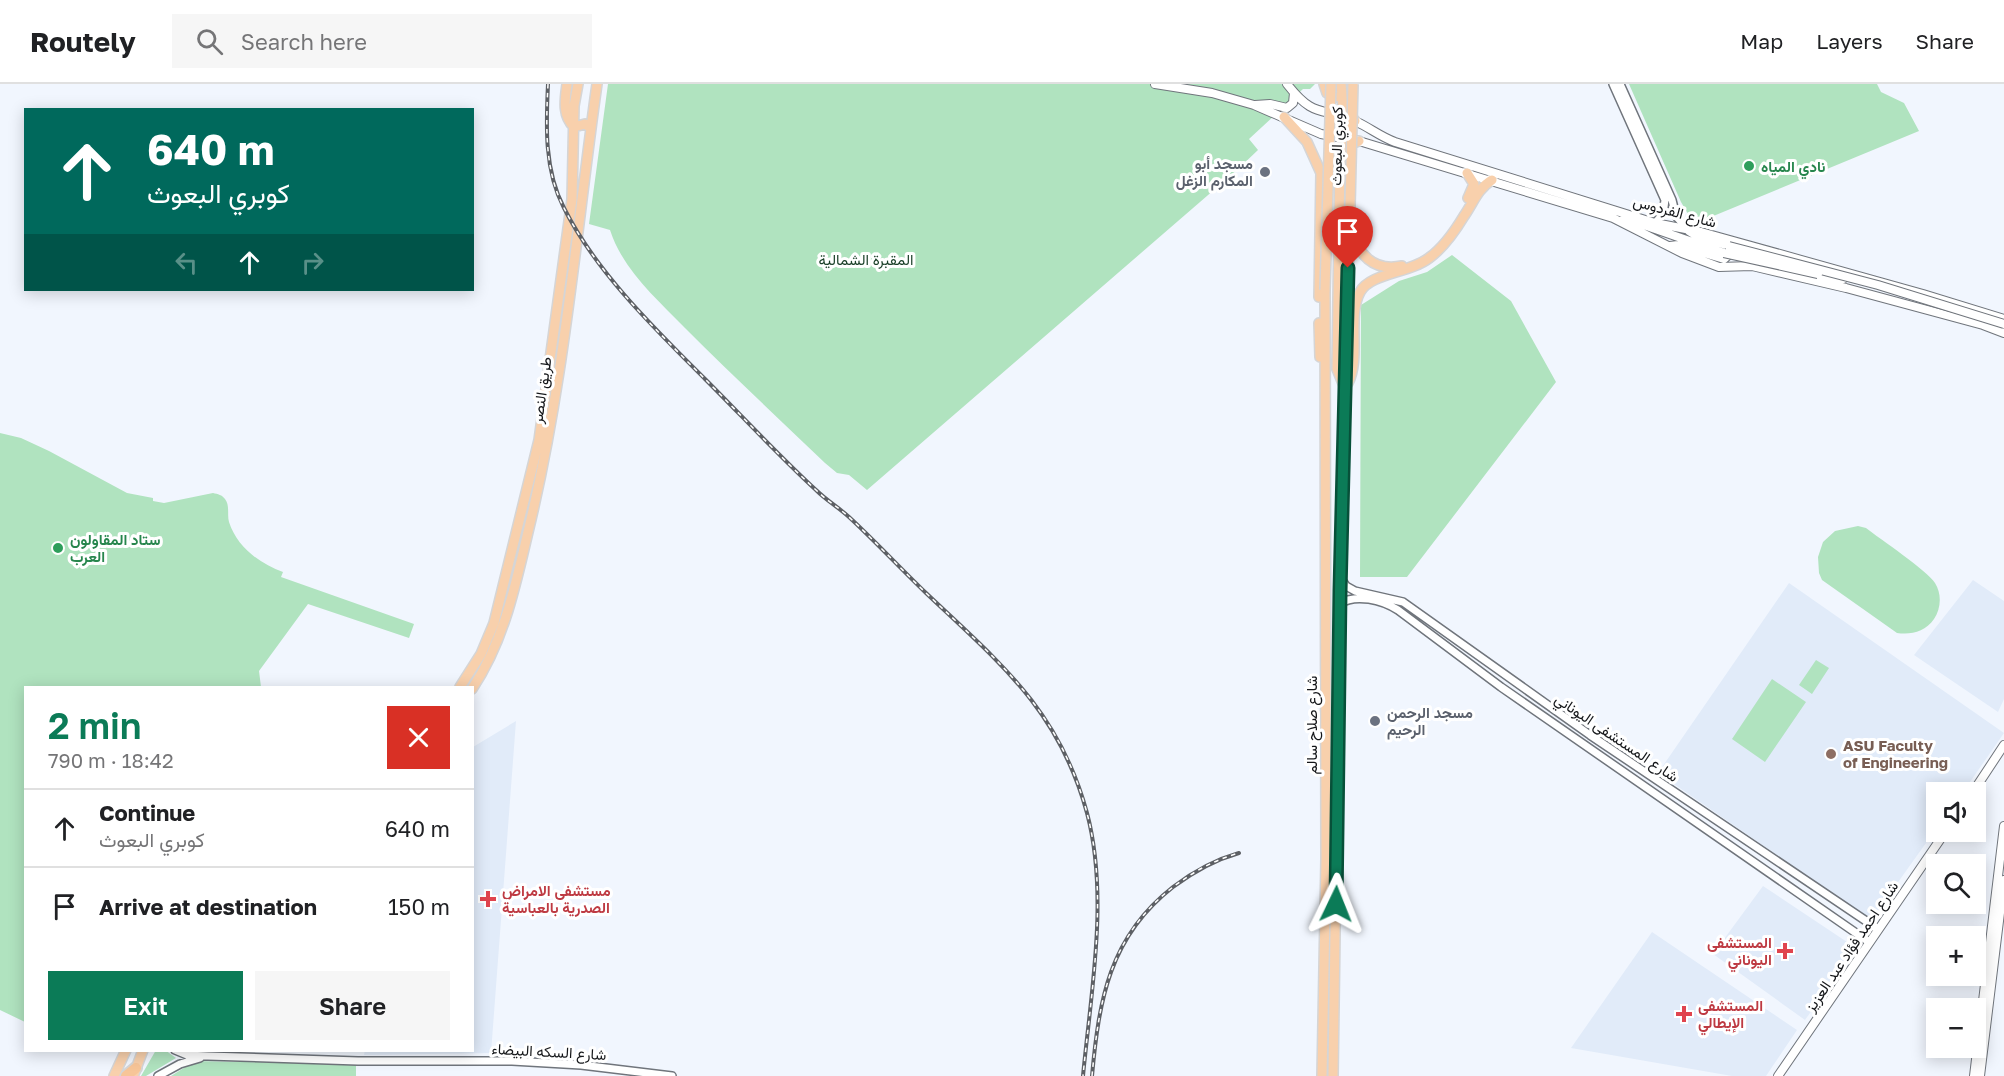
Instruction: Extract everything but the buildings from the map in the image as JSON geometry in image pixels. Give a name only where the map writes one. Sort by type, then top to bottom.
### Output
[{"type":"highway","points":[[567,84],[565,110],[567,117],[574,127],[585,124],[591,128]]},
{"type":"highway","name":"طريق النصر","points":[[461,686],[481,654],[494,623],[538,440],[572,199],[574,106],[578,84]]},
{"type":"highway","name":"طريق النصر","points":[[474,686],[491,657],[506,621],[547,454],[597,84]]},
{"type":"highway","points":[[1324,84],[1330,96],[1341,89],[1343,107],[1355,121]]},
{"type":"highway","name":"كوبري البعوث","points":[[1326,373],[1325,290],[1331,84]]},
{"type":"highway","name":"كوبري البعوث","points":[[1345,388],[1353,84]]},
{"type":"highway","points":[[574,106],[586,109],[593,106]]},
{"type":"highway","points":[[1284,117],[1303,136],[1317,160],[1322,180],[1318,342],[1326,373]]},
{"type":"highway","points":[[1345,388],[1337,369],[1340,159],[1346,146],[1359,141]]},
{"type":"highway","points":[[1317,160],[1328,156],[1340,159]]},
{"type":"highway","points":[[1350,229],[1359,251],[1367,260],[1392,268],[1405,266],[1420,258],[1442,237],[1458,216],[1473,190],[1473,178],[1467,173]]},
{"type":"highway","points":[[1345,388],[1352,372],[1356,304],[1360,291],[1371,282],[1414,267],[1430,258],[1457,227],[1481,188],[1492,180]]},
{"type":"highway","name":"شارع صلاح سالم","points":[[1322,1076],[1326,859],[1326,373]]},
{"type":"highway","name":"شارع صلاح سالم","points":[[1333,1076],[1339,604],[1345,388]]},
{"type":"highway","points":[[114,1076],[125,1052]]},
{"type":"highway","points":[[126,1076],[134,1072],[142,1052]]},
{"type":"main road","points":[[1155,84],[1197,90],[1254,105],[1270,104],[1287,108],[1293,103],[1294,93]]},
{"type":"main road","points":[[1186,84],[1197,90]]},
{"type":"main road","name":"شارع الفردوس","points":[[1287,84],[1303,102],[1319,112],[1355,121],[1395,142],[1655,223],[1687,229],[1697,236],[1728,246],[1993,314],[2004,319]]},
{"type":"main road","name":"شارع الفردوس","points":[[1254,105],[1331,137],[1359,141],[1618,220],[1669,246],[1719,267],[1752,266],[1983,324],[2004,333]]},
{"type":"main road","points":[[1618,220],[1728,246],[1878,287],[2004,326]]},
{"type":"main road","points":[[1669,246],[1678,245],[1724,259],[1733,251],[1728,246]]},
{"type":"main road","points":[[1980,782],[2004,745]]},
{"type":"main road","points":[[1974,1076],[2004,826]]},
{"type":"main road","name":"شارع احمد فؤاد عبد العزيز","points":[[1778,1076],[1938,842]]},
{"type":"main road","points":[[1980,1076],[2004,880]]},
{"type":"street","points":[[1613,84],[1665,200],[1663,214],[1655,223]]},
{"type":"street","points":[[1620,84],[1672,200],[1676,216],[1687,229]]},
{"type":"street","name":"شارع المستشفى اليوناني","points":[[1340,577],[1346,586],[1355,591],[1402,602],[1546,705],[1878,929]]},
{"type":"street","name":"شارع المستشفى اليوناني","points":[[1339,604],[1348,599],[1358,598],[1378,602],[1398,610],[1501,687],[1816,908],[1869,942]]},
{"type":"street","points":[[1816,908],[1825,894]]},
{"type":"street","name":"شارع السكه البيضاء","points":[[180,1052],[187,1055],[358,1061],[512,1061],[581,1065],[672,1076]]},
{"type":"street","name":"شارع السكه البيضاء","points":[[159,1076],[180,1064],[208,1056]]},
{"type":"shaded area","points":[[1973,580],[2004,601],[2004,699],[1998,712],[1914,655]]},
{"type":"shaded area","name":"ASU Faculty of Engineering","points":[[1789,583],[2004,733],[1970,782],[1926,782],[1927,842],[1871,920],[1658,773]]},
{"type":"shaded area","name":"مستشفى الامراض الصدرية بالعباسية","points":[[516,721],[491,1053],[364,1055],[365,1052],[474,1052],[474,746]]},
{"type":"shaded area","name":"المستشفى اليوناني","points":[[1763,886],[1856,948],[1805,1020],[1713,954]]},
{"type":"shaded area","name":"المستشفى الإيطالي","points":[[1652,932],[1797,1030],[1766,1076],[1732,1076],[1571,1048]]},
{"type":"green space","name":"المقبرة الشمالية","points":[[608,84],[1315,84],[1310,89],[1303,89],[1249,139],[1258,150],[1237,170],[867,490],[849,475],[837,473],[825,463],[663,306],[632,271],[610,230],[589,224]]},
{"type":"green space","name":"نادي المياه","points":[[1629,84],[1877,84],[1881,92],[1904,103],[1919,131],[1694,224],[1681,202]]},
{"type":"green space","points":[[1452,255],[1511,301],[1556,382],[1407,577],[1360,577],[1361,305],[1399,281],[1427,272]]},
{"type":"green space","points":[[0,433],[21,438],[127,493],[153,498],[153,501],[164,503],[213,493],[220,495],[227,501],[229,522],[238,539],[258,559],[283,572],[281,577],[414,624],[409,638],[308,604],[259,671],[261,686],[24,686],[24,1022],[0,1010]]},
{"type":"green space","points":[[1858,526],[1866,528],[1903,555],[1935,583],[1940,597],[1939,606],[1934,619],[1922,630],[1897,633],[1822,580],[1818,557],[1823,542],[1835,531]]},
{"type":"green space","points":[[1816,660],[1829,668],[1812,694],[1799,685]]},
{"type":"green space","points":[[1772,679],[1806,702],[1765,762],[1732,739]]},
{"type":"green space","points":[[155,1052],[168,1052],[176,1058],[146,1076],[141,1076]]},
{"type":"green space","points":[[195,1061],[356,1064],[356,1076],[171,1076]]},
{"type":"railway","points":[[548,84],[548,147],[557,193],[577,232],[609,277],[666,340],[788,463],[820,494],[859,526],[1002,666],[1024,691],[1060,745],[1075,777],[1087,813],[1097,877],[1098,910],[1094,977],[1083,1076]]},
{"type":"railway","points":[[1092,1076],[1104,996],[1111,972],[1134,927],[1151,906],[1173,887],[1196,871],[1239,853]]},
{"type":"place","name":"نادي المياه","points":[[1749,166]]},
{"type":"place","name":"مسجد أبو المكارم الزغل","points":[[1265,172]]},
{"type":"place","name":"ستاد المقاولون العرب","points":[[58,548]]},
{"type":"place","name":"مسجد الرحمن الرحيم","points":[[1375,721]]},
{"type":"place","name":"ASU Faculty of Engineering","points":[[1831,754]]},
{"type":"place","name":"مستشفى الامراض الصدرية بالعباسية","points":[[488,899]]},
{"type":"place","name":"المستشفى اليوناني","points":[[1785,951]]},
{"type":"place","name":"المستشفى الإيطالي","points":[[1684,1014]]},
{"type":"route","points":[[1336,904],[1340,591],[1348,268]]}]
